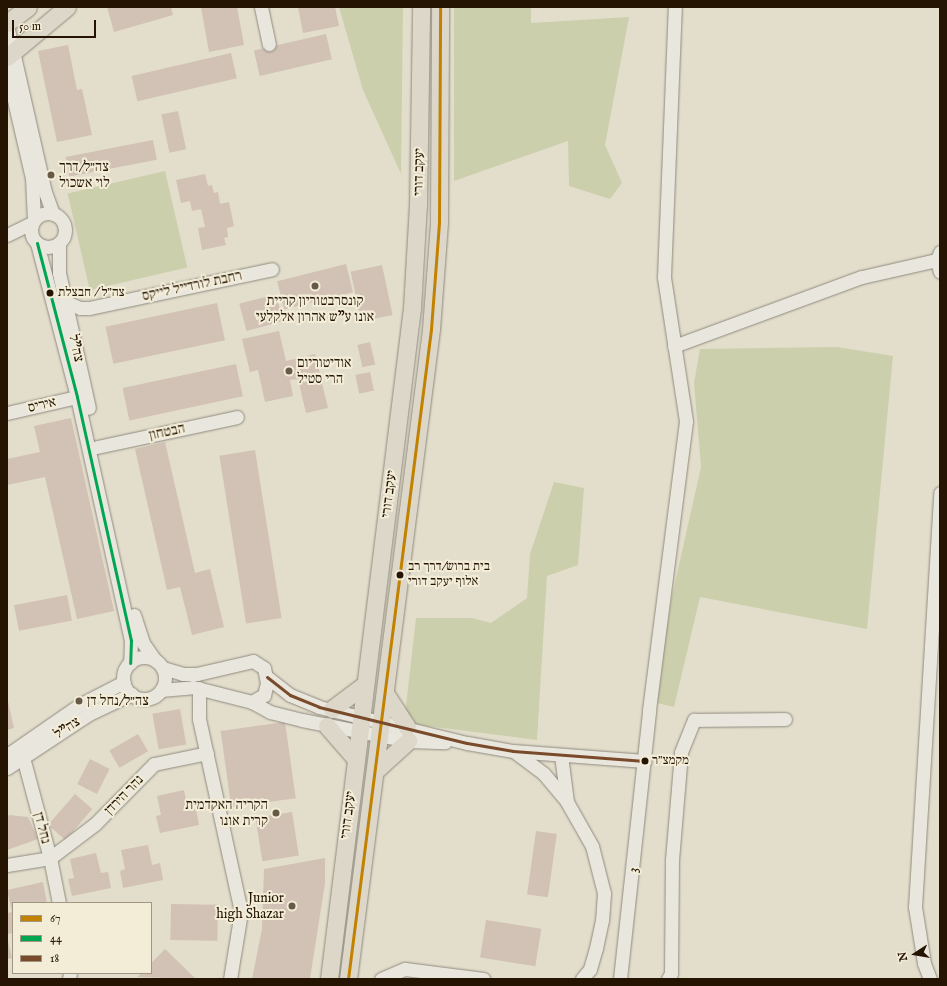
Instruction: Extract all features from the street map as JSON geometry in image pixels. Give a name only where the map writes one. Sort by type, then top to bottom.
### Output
[{"type":"main road","points":[[7,24],[28,7]]},
{"type":"main road","points":[[10,53],[67,7]]},
{"type":"main road","name":"יעקב דורי","points":[[329,979],[415,270],[420,7]]},
{"type":"main road","name":"יעקב דורי","points":[[348,979],[385,693],[437,263],[440,7]]},
{"type":"main road","points":[[332,709],[364,684]]},
{"type":"main road","points":[[375,771],[407,734],[385,693]]},
{"type":"main road","points":[[327,726],[355,758]]},
{"type":"street","points":[[261,7],[269,44]]},
{"type":"street","points":[[675,10],[687,7]]},
{"type":"street","name":"3","points":[[620,979],[645,761],[649,710],[686,421],[664,277],[675,10]]},
{"type":"street","points":[[7,24],[10,53],[45,192],[53,214]]},
{"type":"street","points":[[7,70],[32,178],[33,222],[31,232],[36,242]]},
{"type":"street","points":[[42,214],[53,214],[63,221],[65,229],[64,237],[58,243],[50,247],[36,242],[7,236],[33,222],[42,214]]},
{"type":"street","name":"צה\"ל","points":[[36,242],[77,397],[131,640],[130,663]]},
{"type":"street","name":"צה\"ל","points":[[58,243],[58,263],[66,302],[138,630],[143,643],[159,664]]},
{"type":"street","points":[[674,346],[862,277],[939,261]]},
{"type":"street","name":"רחבת לורדייל לייקס","points":[[66,302],[80,308],[89,308],[272,269]]},
{"type":"street","name":"רחבת לורדייל לייקס","points":[[72,326],[75,319],[89,308]]},
{"type":"street","name":"איריס","points":[[7,413],[77,397]]},
{"type":"street","name":"הבטחון","points":[[97,447],[237,417]]},
{"type":"street","points":[[930,979],[924,963],[915,907],[940,493]]},
{"type":"street","points":[[159,664],[165,679],[161,690],[156,695],[144,699],[132,694],[124,682],[124,675],[130,663],[142,657],[184,674],[197,674],[253,661],[264,668],[267,677],[264,695],[252,702]]},
{"type":"street","points":[[267,677],[290,696],[332,709],[359,724]]},
{"type":"street","name":"צה\"ל","points":[[7,755],[81,704],[124,682]]},
{"type":"street","points":[[161,690],[185,687],[199,688],[252,702],[270,712],[327,726],[359,724],[407,734],[513,751],[645,761]]},
{"type":"street","points":[[199,688],[199,720],[241,912],[230,979]]},
{"type":"street","name":"צה\"ל","points":[[7,768],[89,714],[132,694]]},
{"type":"street","points":[[668,979],[671,973],[672,860],[681,752],[694,720],[785,719]]},
{"type":"street","points":[[513,751],[544,774],[567,802],[592,846],[604,893],[602,920],[590,970],[582,979]]},
{"type":"street","name":"נהר הירדן","points":[[50,858],[95,824],[154,764],[207,754]]},
{"type":"street","points":[[561,755],[567,802]]},
{"type":"street","name":"נחל דן","points":[[7,865],[50,858],[23,757]]},
{"type":"street","points":[[50,858],[58,902]]},
{"type":"street","points":[[381,979],[405,969],[483,979]]},
{"type":"green space","points":[[339,7],[403,7],[401,174],[363,90]]},
{"type":"green space","points":[[454,7],[531,7],[531,23],[629,17],[605,145],[622,183],[610,199],[569,186],[568,141],[454,181]]},
{"type":"green space","points":[[165,171],[187,267],[90,290],[68,193]]},
{"type":"green space","points":[[837,347],[893,356],[867,629],[700,597],[674,707],[653,702],[672,596],[701,467],[694,383],[700,349]]},
{"type":"green space","points":[[554,482],[584,488],[578,565],[547,576],[537,740],[404,723],[416,618],[472,618],[491,623],[527,598],[530,554]]},
{"type":"building","points":[[107,7],[171,7],[173,15],[114,32]]},
{"type":"building","points":[[201,7],[237,7],[244,45],[209,52]]},
{"type":"building","points":[[298,7],[335,7],[339,26],[303,33]]},
{"type":"building","points":[[326,34],[332,59],[260,76],[254,51]]},
{"type":"building","points":[[68,45],[77,90],[82,89],[92,135],[57,142],[38,51]]},
{"type":"building","points":[[231,53],[237,78],[137,101],[132,76]]},
{"type":"building","points":[[178,111],[186,149],[169,153],[161,115]]},
{"type":"building","points":[[153,140],[157,160],[69,177],[66,157]]},
{"type":"building","points":[[205,174],[208,186],[212,185],[214,193],[218,192],[220,204],[229,202],[234,226],[227,228],[228,237],[224,238],[226,245],[202,250],[198,228],[205,227],[201,209],[192,211],[190,201],[181,203],[176,180]]},
{"type":"building","name":"קונסרבטוריון קריית אונו ע\"ש אהרון אלקלעי","points":[[346,264],[353,292],[284,309],[277,281]]},
{"type":"building","points":[[382,265],[393,315],[361,322],[351,272]]},
{"type":"building","points":[[276,294],[283,321],[247,331],[239,304]]},
{"type":"building","points":[[217,303],[225,340],[113,364],[105,327]]},
{"type":"building","name":"אודיטוריום הרי סטיל","points":[[279,331],[286,361],[315,354],[328,408],[306,413],[298,379],[290,380],[293,396],[265,402],[258,370],[250,372],[242,339]]},
{"type":"building","points":[[370,342],[375,364],[363,367],[357,345]]},
{"type":"building","points":[[236,364],[243,396],[129,420],[123,388]]},
{"type":"building","points":[[370,372],[374,391],[359,394],[355,375]]},
{"type":"building","points":[[71,418],[114,611],[77,619],[45,477],[7,485],[7,459],[40,452],[34,426]]},
{"type":"building","points":[[165,442],[195,573],[210,569],[224,627],[192,635],[180,587],[167,590],[135,449]]},
{"type":"building","points":[[255,450],[282,618],[246,624],[219,456]]},
{"type":"building","points":[[67,595],[72,621],[19,631],[14,605]]},
{"type":"building","points":[[7,697],[14,728],[7,730]]},
{"type":"building","points":[[180,709],[186,744],[159,749],[152,714]]},
{"type":"building","points":[[285,722],[296,798],[231,807],[221,731]]},
{"type":"building","points":[[138,734],[148,751],[119,768],[109,750]]},
{"type":"building","points":[[90,759],[110,769],[97,794],[77,784]]},
{"type":"building","points":[[184,790],[188,810],[196,809],[199,825],[160,833],[156,816],[161,815],[157,796]]},
{"type":"building","points":[[75,794],[92,809],[65,840],[48,825]]},
{"type":"building","points":[[292,812],[299,855],[262,861],[255,818]]},
{"type":"building","points":[[9,815],[28,817],[38,839],[7,850],[7,819]]},
{"type":"building","points":[[536,831],[557,834],[548,897],[527,894]]},
{"type":"building","points":[[148,845],[152,865],[160,863],[163,880],[123,888],[120,871],[125,869],[121,850]]},
{"type":"building","points":[[96,853],[101,873],[108,872],[111,888],[72,896],[68,879],[74,878],[70,859]]},
{"type":"building","name":"Junior high Shazar","points":[[325,858],[325,883],[310,979],[252,979],[262,929],[264,869]]},
{"type":"building","points":[[43,882],[47,902],[12,902],[12,912],[7,890]]},
{"type":"building","points":[[171,904],[218,905],[217,941],[170,940]]},
{"type":"building","points":[[12,912],[12,933],[7,934],[7,913]]},
{"type":"building","points":[[486,920],[541,929],[535,966],[480,958]]},
{"type":"building","points":[[7,937],[12,958],[7,959]]},
{"type":"building","points":[[165,949],[196,979],[137,977],[141,974],[152,974],[152,962]]},
{"type":"transit line","name":"67","points":[[348,979],[431,329],[439,222],[440,7]]},
{"type":"transit line","name":"44","points":[[37,243],[77,397],[131,640],[130,663]]},
{"type":"transit line","name":"18","points":[[267,677],[290,695],[319,707],[467,743],[513,751],[645,761]]},
{"type":"place","name":"צה״ל/דרך לוי אשכול","points":[[51,175]]},
{"type":"place","name":"קונסרבטוריון קריית אונו ע\"ש אהרון אלקלעי","points":[[315,286]]},
{"type":"place","name":"צה״ל / חבצלת","points":[[50,293]]},
{"type":"place","name":"אודיטוריום הרי סטיל","points":[[289,371]]},
{"type":"place","name":"בית ברוש/דרך רב אלוף יעקב דורי","points":[[400,575]]},
{"type":"place","name":"צה״ל/נחל דן","points":[[79,701]]},
{"type":"place","name":"מקמצ״ר","points":[[645,761]]},
{"type":"place","name":"הקריה האקדמית קרית אונו","points":[[276,813]]},
{"type":"place","name":"Junior high Shazar","points":[[292,906]]}]
